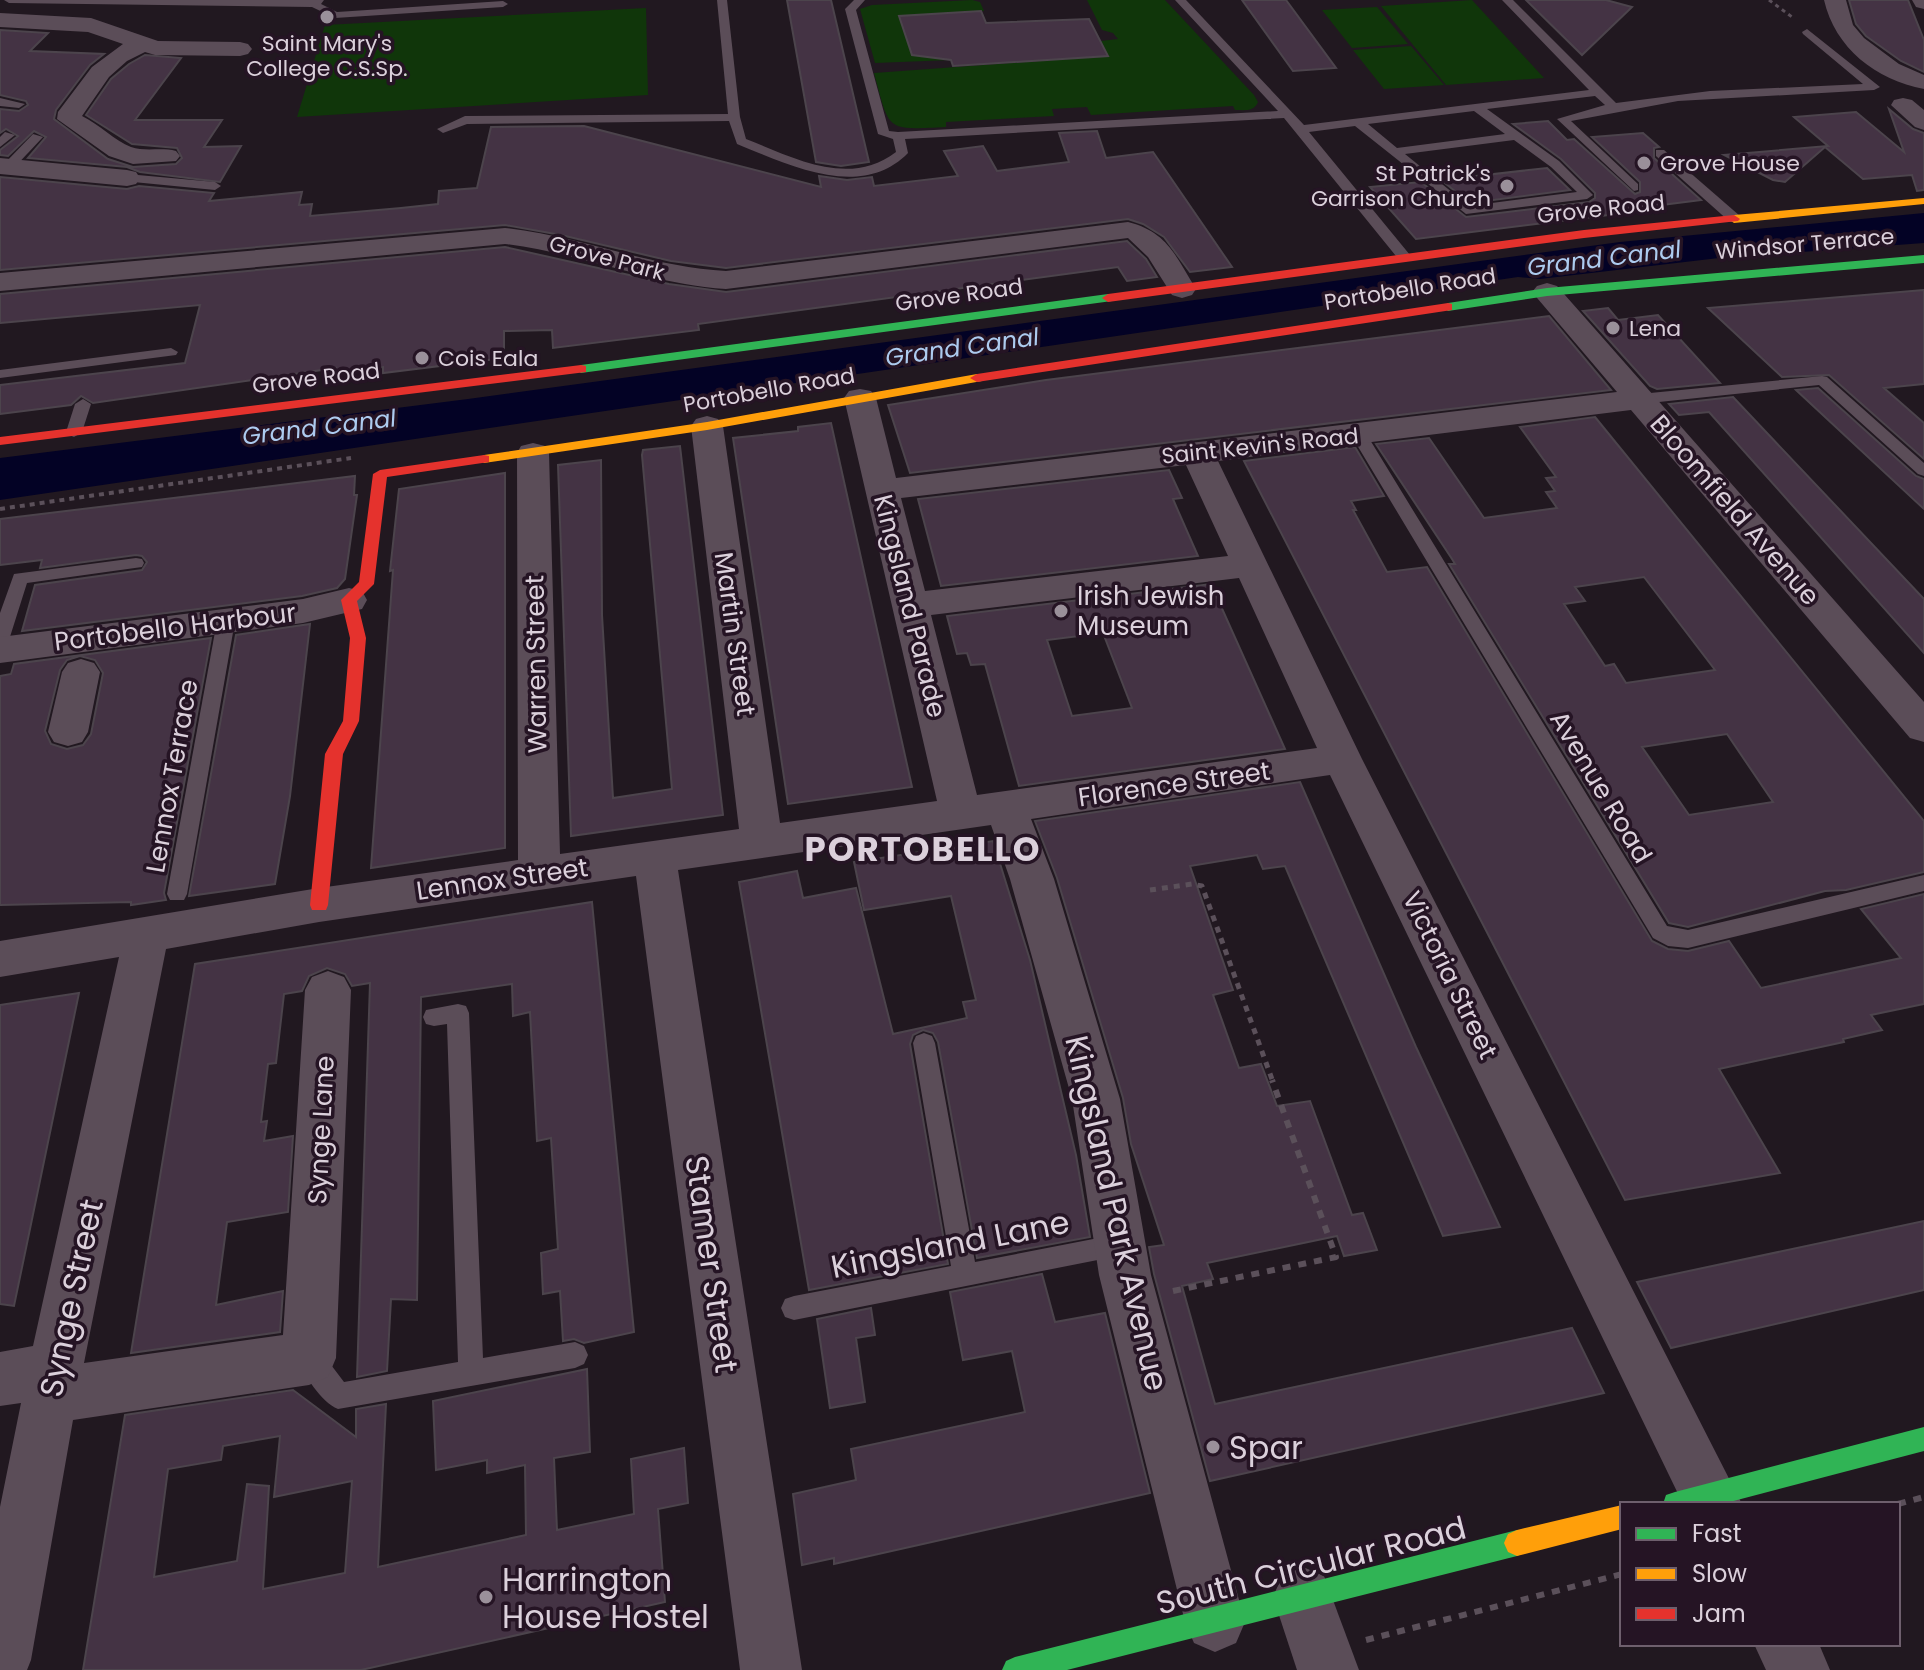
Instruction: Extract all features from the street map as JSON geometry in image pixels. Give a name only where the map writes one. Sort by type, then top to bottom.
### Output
[{"type":"main road","name":"Grove Road","points":[[0,441],[1182,289],[1584,234],[1924,201]]},
{"type":"main road","name":"Windsor Terrace","points":[[1547,292],[1839,264],[1924,259]]},
{"type":"main road","name":"Portobello Road","points":[[349,600],[366,584],[380,474],[707,426],[910,388],[1547,292]]},
{"type":"main road","points":[[319,905],[334,754],[351,721],[358,638],[349,600]]},
{"type":"main road","points":[[1699,1501],[1924,1439]]},
{"type":"main road","name":"South Circular Road","points":[[1015,1670],[1620,1518]]},
{"type":"street","points":[[1835,0],[1842,25],[1851,37],[1915,90],[1924,122]]},
{"type":"street","points":[[0,20],[91,25],[142,45]]},
{"type":"street","points":[[167,156],[133,156],[118,151],[92,130],[69,119],[70,112],[110,60],[121,51],[142,45],[240,49]]},
{"type":"street","points":[[4,153],[127,178]]},
{"type":"street","name":"Grove Park","points":[[0,282],[505,236],[558,244],[679,277],[726,280],[1128,230],[1140,231],[1148,239],[1182,289]]},
{"type":"street","name":"Bloomfield Avenue","points":[[1547,292],[1924,728]]},
{"type":"street","name":"Kingsland Parade","points":[[860,398],[910,605],[984,812]]},
{"type":"street","name":"Saint Kevin's Road","points":[[880,490],[1640,399]]},
{"type":"street","name":"Martin Street","points":[[707,426],[762,841]]},
{"type":"street","name":"Victoria Street","points":[[1197,452],[1699,1501]]},
{"type":"street","name":"Warren Street","points":[[533,453],[539,874]]},
{"type":"street","points":[[910,605],[1251,565]]},
{"type":"street","name":"Portobello Harbour","points":[[0,650],[333,606],[349,600]]},
{"type":"street","points":[[68,732],[83,665]]},
{"type":"street","name":"Florence Street","points":[[984,812],[1342,759]]},
{"type":"street","name":"Lennox Street","points":[[0,959],[319,905],[984,812]]},
{"type":"street","name":"Kingsland Park Avenue","points":[[984,812],[1032,879],[1096,1099],[1119,1246],[1215,1622]]},
{"type":"street","name":"Stamer Street","points":[[655,858],[771,1670]]},
{"type":"street","name":"Synge Street","points":[[0,1660],[53,1382],[146,936]]},
{"type":"street","name":"Synge Lane","points":[[309,1358],[328,990]]},
{"type":"street","points":[[0,1379],[53,1382],[309,1358]]},
{"type":"street","points":[[1303,1597],[1344,1656]]},
{"type":"street","points":[[1786,1646],[1799,1670]]},
{"type":"lane","points":[[9,0],[316,2],[335,15],[503,4]]},
{"type":"lane","points":[[722,0],[734,117],[741,141],[816,170],[839,173],[883,168],[902,153],[898,136]]},
{"type":"lane","points":[[860,0],[850,9],[884,134],[898,136],[1287,114]]},
{"type":"lane","points":[[1180,0],[1301,129],[1405,258]]},
{"type":"lane","points":[[1507,0],[1613,107]]},
{"type":"lane","points":[[1634,187],[1563,119],[1661,97],[1874,87],[1807,32]]},
{"type":"lane","points":[[1301,129],[1597,92]]},
{"type":"lane","points":[[0,102],[19,104]]},
{"type":"lane","points":[[1359,123],[1466,210],[1587,195],[1555,164],[1475,106]]},
{"type":"lane","points":[[443,129],[465,120],[734,117]]},
{"type":"lane","points":[[1393,152],[1516,136]]},
{"type":"lane","points":[[4,153],[37,137]]},
{"type":"lane","points":[[1660,153],[1735,219]]},
{"type":"lane","points":[[127,178],[215,186]]},
{"type":"lane","points":[[0,374],[93,368],[171,352]]},
{"type":"lane","points":[[1640,399],[1822,380],[1924,471]]},
{"type":"lane","points":[[74,432],[83,404]]},
{"type":"lane","name":"Avenue Road","points":[[1359,435],[1660,932],[1668,937],[1688,939],[1924,883]]},
{"type":"lane","points":[[0,640],[20,578],[136,563]]},
{"type":"lane","name":"Lennox Terrace","points":[[177,894],[226,621]]},
{"type":"lane","points":[[434,1017],[458,1013],[471,1373]]},
{"type":"lane","points":[[924,1043],[965,1276]]},
{"type":"lane","name":"Kingsland Lane","points":[[794,1308],[1119,1246]]},
{"type":"lane","points":[[309,1358],[338,1396],[575,1355]]},
{"type":"path","points":[[1769,0],[1807,32]]},
{"type":"path","points":[[0,509],[353,458]]},
{"type":"path","points":[[1132,1300],[1336,1257],[1202,886],[1192,884],[1150,890]]},
{"type":"path","points":[[1900,1503],[1924,1497]]},
{"type":"path","points":[[1344,1656],[1620,1575]]},
{"type":"green space","points":[[1087,0],[1165,0],[1258,102],[1252,109],[1246,110],[1235,110],[1233,106],[1091,115],[1087,107],[1052,109],[1054,116],[946,122],[946,127],[926,128],[901,127],[888,117],[874,73],[1107,56],[1101,41],[1118,39],[1113,33],[1102,30]]},
{"type":"green space","points":[[1472,0],[1544,78],[1446,85],[1381,6]]},
{"type":"green space","points":[[980,2],[984,11],[900,16],[951,60],[875,63],[860,9],[872,5]]},
{"type":"green space","points":[[1377,7],[1408,44],[1352,48],[1322,10]]},
{"type":"green space","points":[[646,8],[648,95],[297,117],[325,25]]},
{"type":"green space","points":[[1411,46],[1444,85],[1384,89],[1353,50]]},
{"type":"water","name":"Grand Canal","points":[[1924,213],[1924,243],[1719,258],[1540,279],[1518,277],[0,500],[0,458],[468,399],[1620,242]]},
{"type":"building","points":[[787,0],[831,0],[869,162],[841,166],[816,162]]},
{"type":"building","points":[[1242,0],[1286,0],[1336,68],[1293,71]]},
{"type":"building","points":[[1526,0],[1606,0],[1632,7],[1582,55]]},
{"type":"building","points":[[1849,0],[1908,0],[1924,40],[1924,72],[1901,61],[1866,36],[1856,24]]},
{"type":"building","points":[[981,11],[986,23],[1089,19],[1108,56],[953,66],[951,60],[912,55],[899,16]]},
{"type":"building","points":[[0,30],[48,33],[30,51],[104,54],[90,65],[56,110],[54,119],[108,159],[133,167],[176,164],[182,158],[177,148],[132,144],[86,115],[111,79],[145,55],[181,58],[135,120],[222,120],[204,147],[241,146],[220,182],[140,172],[127,167],[28,158],[46,137],[34,131],[8,156],[0,155],[0,150],[18,136],[6,129],[0,133],[0,109],[19,111],[28,105],[26,101],[0,95]]},
{"type":"building","points":[[1889,109],[1913,129],[1924,133],[1924,190],[1917,191],[1912,175],[1863,179],[1825,147],[1785,182],[1773,180],[1724,155],[1828,146],[1794,117],[1856,112],[1904,152]]},
{"type":"building","points":[[1548,121],[1567,140],[1574,139],[1635,194],[1640,192],[1640,182],[1592,137],[1643,133],[1659,147],[1654,148],[1654,158],[1701,200],[1638,208],[1641,211],[1416,239],[1370,187],[1421,182],[1466,217],[1589,202],[1595,198],[1595,193],[1561,159],[1513,124]]},
{"type":"building","points":[[584,126],[821,187],[819,176],[847,180],[872,177],[874,186],[958,176],[944,151],[983,146],[997,171],[1069,162],[1059,133],[1097,131],[1106,158],[1153,152],[1232,267],[1190,272],[1164,237],[1128,219],[726,268],[671,261],[505,225],[0,270],[0,177],[127,189],[139,186],[214,193],[209,201],[302,192],[299,205],[312,204],[310,216],[438,204],[439,191],[477,188],[491,127]]},
{"type":"building","name":"St Patrick's Garrison Church","points":[[1547,168],[1570,190],[1470,203],[1441,180]]},
{"type":"building","points":[[1127,241],[1146,259],[1157,277],[1127,281],[1118,267],[698,324],[699,330],[553,348],[552,330],[504,331],[504,358],[383,373],[383,367],[336,372],[336,368],[93,403],[81,396],[71,405],[0,414],[0,385],[185,363],[200,305],[0,323],[0,294],[505,247],[669,284],[726,292]]},
{"type":"building","points":[[1924,290],[1924,384],[1884,388],[1924,423],[1924,459],[1829,375],[1782,377],[1708,308]]},
{"type":"building","points":[[1608,308],[1618,320],[1658,315],[1720,383],[1657,389],[1650,386],[1583,311]]},
{"type":"building","points":[[1549,316],[1611,390],[910,473],[888,405],[1046,380]]},
{"type":"building","points":[[1818,388],[1916,476],[1924,479],[1924,509],[1796,390]]},
{"type":"building","points":[[1733,397],[1924,599],[1924,653],[1709,412],[1679,415],[1669,404]]},
{"type":"building","points":[[1595,417],[1924,821],[1924,872],[1846,890],[1825,891],[1688,927],[1669,923],[1449,564],[1455,564],[1452,559],[1376,444],[1429,438],[1484,518],[1557,508],[1546,492],[1555,491],[1546,478],[1556,477],[1520,427]],"holes":[[[1644,577],[1715,670],[1626,683],[1614,664],[1605,666],[1564,604],[1585,601],[1575,587]],[[1727,734],[1773,802],[1689,815],[1642,747]]]},
{"type":"building","points":[[831,423],[912,787],[788,804],[733,438],[798,431],[798,427]]},
{"type":"building","points":[[680,446],[723,815],[571,836],[558,465],[601,460],[602,615],[613,798],[672,789],[642,455],[643,450]]},
{"type":"building","points":[[1355,447],[1384,496],[1351,501],[1356,510],[1353,510],[1387,572],[1427,567],[1652,941],[1668,949],[1688,951],[1729,941],[1761,988],[1901,958],[1861,909],[1924,894],[1924,1004],[1871,1015],[1882,1030],[1843,1039],[1844,1042],[1719,1069],[1780,1173],[1625,1200],[1244,461]]},
{"type":"building","points":[[1169,470],[1182,498],[1173,499],[1198,556],[941,586],[918,499]]},
{"type":"building","points":[[505,473],[505,848],[371,868],[393,570],[390,571],[399,489]]},
{"type":"building","points":[[355,476],[354,495],[357,495],[345,579],[337,588],[302,596],[22,631],[35,585],[142,570],[147,562],[136,555],[40,568],[42,560],[0,565],[0,519]]},
{"type":"building","points":[[1211,584],[1285,749],[1019,786],[985,664],[971,665],[967,653],[957,654],[947,616]],"holes":[[[1103,633],[1132,708],[1072,716],[1047,640]]]},
{"type":"building","points":[[310,624],[290,796],[275,884],[189,896],[236,635]]},
{"type":"building","points":[[211,638],[164,893],[166,900],[131,905],[131,902],[0,905],[0,676],[11,674],[14,664]],"holes":[[[80,656],[95,660],[103,673],[91,734],[83,745],[67,749],[51,744],[45,731],[60,670],[67,660]]]},
{"type":"building","points":[[1300,782],[1416,1047],[1500,1227],[1443,1236],[1285,866],[1263,869],[1257,855],[1190,866],[1233,990],[1213,995],[1239,1068],[1261,1064],[1277,1106],[1310,1101],[1352,1215],[1363,1213],[1377,1250],[1344,1256],[1337,1236],[1207,1263],[1213,1279],[1182,1286],[1215,1404],[1572,1328],[1604,1393],[1210,1481],[1154,1274],[1149,1247],[1164,1245],[1131,1144],[1123,1098],[1057,878],[1035,821]]},
{"type":"building","points":[[993,841],[1030,960],[1076,1155],[1090,1237],[977,1258],[938,1042],[933,1033],[923,1030],[913,1035],[910,1044],[948,1264],[809,1290],[739,882],[797,871],[803,898],[856,888],[893,1034],[967,1018],[963,1002],[976,1000],[951,896],[864,910],[854,862]]},
{"type":"building","points":[[592,902],[634,1332],[584,1343],[574,1339],[563,1341],[560,1291],[543,1294],[541,1253],[558,1249],[551,1138],[537,1141],[530,1012],[513,1016],[512,984],[421,997],[417,1300],[391,1299],[387,1371],[357,1377],[370,983],[352,986],[345,974],[327,968],[309,976],[302,991],[284,994],[276,1063],[268,1064],[261,1122],[267,1121],[264,1141],[293,1136],[288,1212],[227,1222],[216,1305],[283,1291],[280,1332],[131,1353],[195,964]]},
{"type":"building","points":[[79,993],[14,1306],[0,1304],[0,1005]]},
{"type":"building","points":[[1924,1221],[1924,1290],[1671,1348],[1637,1282]]},
{"type":"building","points":[[1042,1274],[1055,1322],[1105,1313],[1150,1493],[834,1564],[834,1558],[802,1565],[793,1494],[856,1480],[851,1449],[1025,1412],[1012,1351],[963,1360],[950,1292]]},
{"type":"building","points":[[871,1308],[875,1335],[856,1338],[865,1402],[830,1408],[817,1319]]},
{"type":"building","points":[[587,1369],[590,1452],[554,1458],[557,1530],[634,1514],[631,1459],[684,1448],[688,1503],[658,1509],[665,1602],[361,1670],[83,1670],[125,1415],[293,1390],[356,1437],[356,1409],[386,1404],[378,1567],[526,1535],[525,1465],[487,1473],[487,1460],[436,1470],[433,1401]],"holes":[[[280,1436],[274,1497],[352,1481],[345,1573],[263,1589],[269,1486],[247,1484],[237,1561],[154,1577],[168,1469],[221,1460],[223,1446]]]},
{"type":"traffic: fast","points":[[1448,307],[1547,292],[1924,259]]},
{"type":"traffic: fast","points":[[581,369],[1108,298]]},
{"type":"traffic: fast","points":[[1683,1502],[1924,1439]]},
{"type":"traffic: fast","points":[[1015,1670],[1517,1543]]},
{"type":"traffic: slow","points":[[1734,219],[1924,201]]},
{"type":"traffic: slow","points":[[484,459],[707,426],[977,378]]},
{"type":"traffic: slow","points":[[1517,1543],[1620,1517]]},
{"type":"traffic: jam","points":[[1108,298],[1584,234],[1734,219]]},
{"type":"traffic: jam","points":[[977,378],[1448,307]]},
{"type":"traffic: jam","points":[[0,441],[581,369]]},
{"type":"traffic: jam","points":[[319,905],[334,754],[351,721],[358,638],[349,600],[366,584],[380,474],[484,459]]},
{"type":"place","name":"Saint Mary's College C.S.Sp.","points":[[327,17]]},
{"type":"place","name":"Grove House","points":[[1644,163]]},
{"type":"place","name":"St Patrick's Garrison Church","points":[[1507,186]]},
{"type":"place","name":"Lena","points":[[1613,328]]},
{"type":"place","name":"Cois Eala","points":[[422,358]]},
{"type":"place","name":"Irish Jewish Museum","points":[[1061,611]]},
{"type":"place","name":"Spar","points":[[1213,1447]]},
{"type":"place","name":"Harrington House Hostel","points":[[486,1597]]},
{"type":"district","name":"PORTOBELLO","points":[[923,849]]}]
